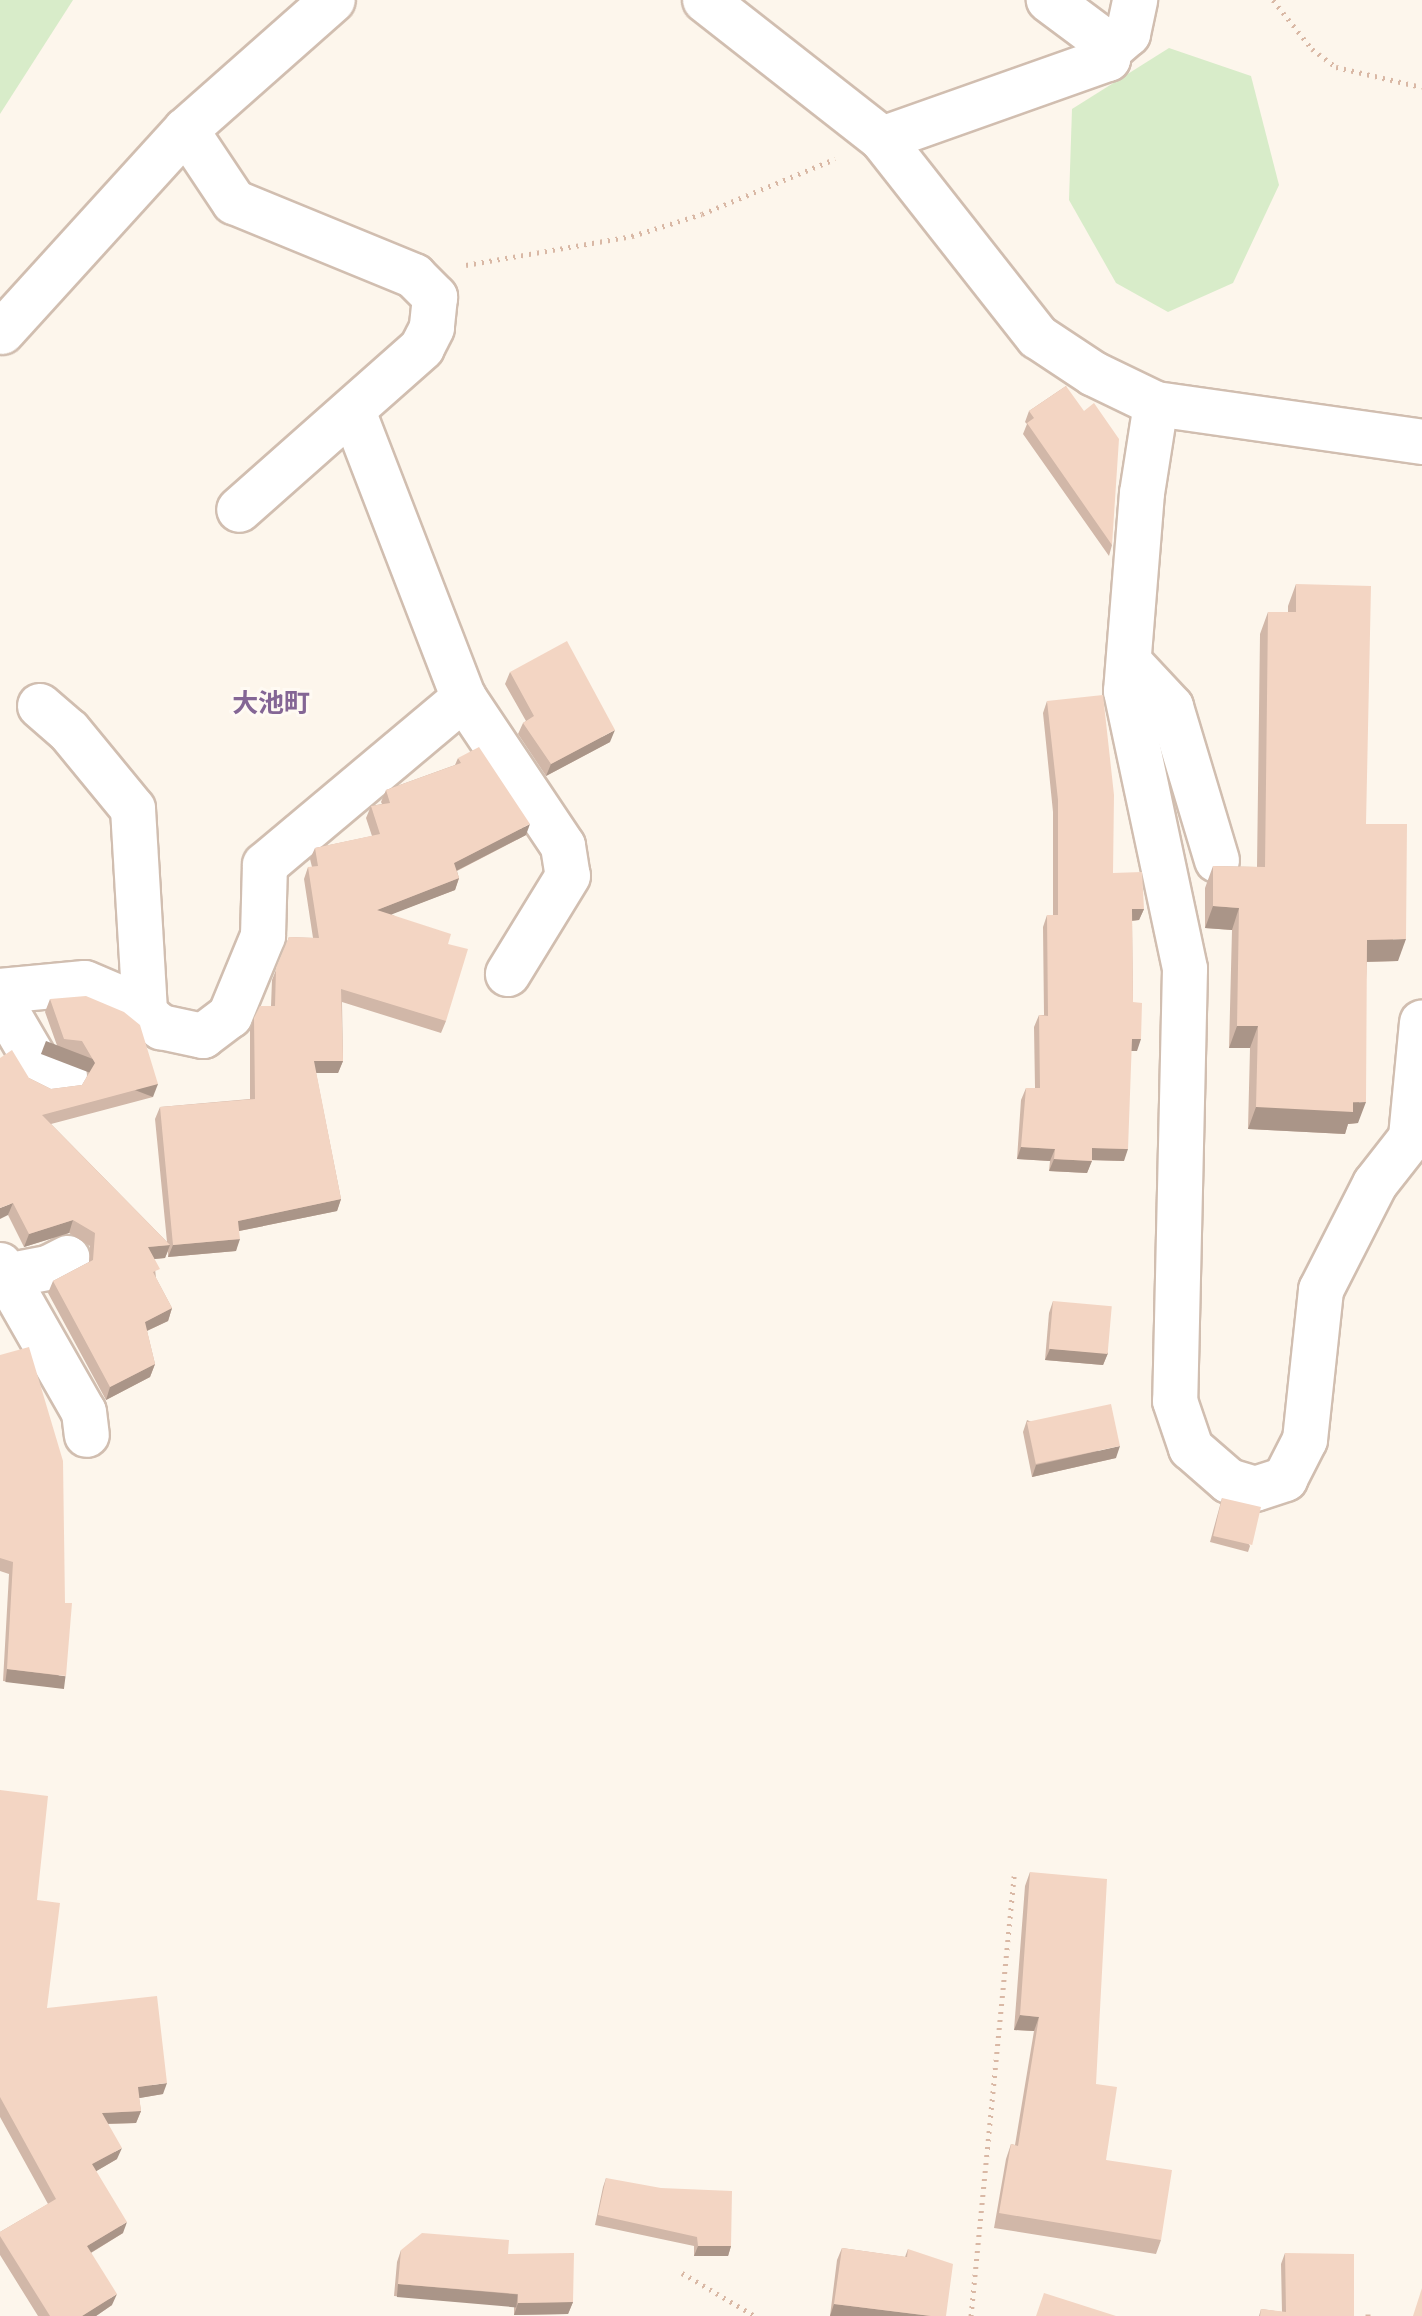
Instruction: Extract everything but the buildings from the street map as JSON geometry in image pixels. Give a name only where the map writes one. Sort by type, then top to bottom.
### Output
[{"type":"street","points":[[2,332],[186,130],[333,0]]},
{"type":"street","points":[[705,0],[882,139],[1038,337],[1094,374],[1156,404],[1422,442]]},
{"type":"street","points":[[882,139],[1053,82],[1108,59],[1104,41],[1049,0]]},
{"type":"street","points":[[1107,52],[1128,34],[1135,0]]},
{"type":"street","points":[[186,130],[234,202],[414,276],[435,297],[432,328],[422,348],[239,510]]},
{"type":"street","points":[[1156,404],[1142,493],[1126,691],[1185,969],[1175,1401],[1191,1448],[1229,1481],[1255,1489],[1285,1479],[1305,1440],[1321,1290],[1375,1184],[1417,1130],[1422,1023]]},
{"type":"street","points":[[353,411],[464,698],[563,846],[568,876],[508,974]]},
{"type":"street","points":[[1129,662],[1171,707],[1217,860]]},
{"type":"street","points":[[0,991],[85,983],[145,1013],[161,1027],[203,1036],[230,1016],[263,936],[265,865],[464,698]]},
{"type":"street","points":[[40,706],[69,731],[133,809],[145,1013]]},
{"type":"street","points":[[0,1000],[45,1077],[65,1076]]},
{"type":"street","points":[[68,1258],[48,1268],[2,1272],[84,1412],[87,1435]]},
{"type":"path","points":[[1273,0],[1312,49],[1336,67],[1422,87]]},
{"type":"path","points":[[456,268],[632,236],[702,214],[882,139]]},
{"type":"path","points":[[971,2316],[1014,1876]]},
{"type":"path","points":[[682,2273],[755,2316]]},
{"type":"green space","points":[[0,0],[73,0],[0,114]]},
{"type":"green space","points":[[1169,48],[1251,76],[1279,185],[1233,283],[1168,312],[1116,283],[1069,200],[1072,109]]},
{"type":"district","name":"大池町","points":[[271,704]]}]
